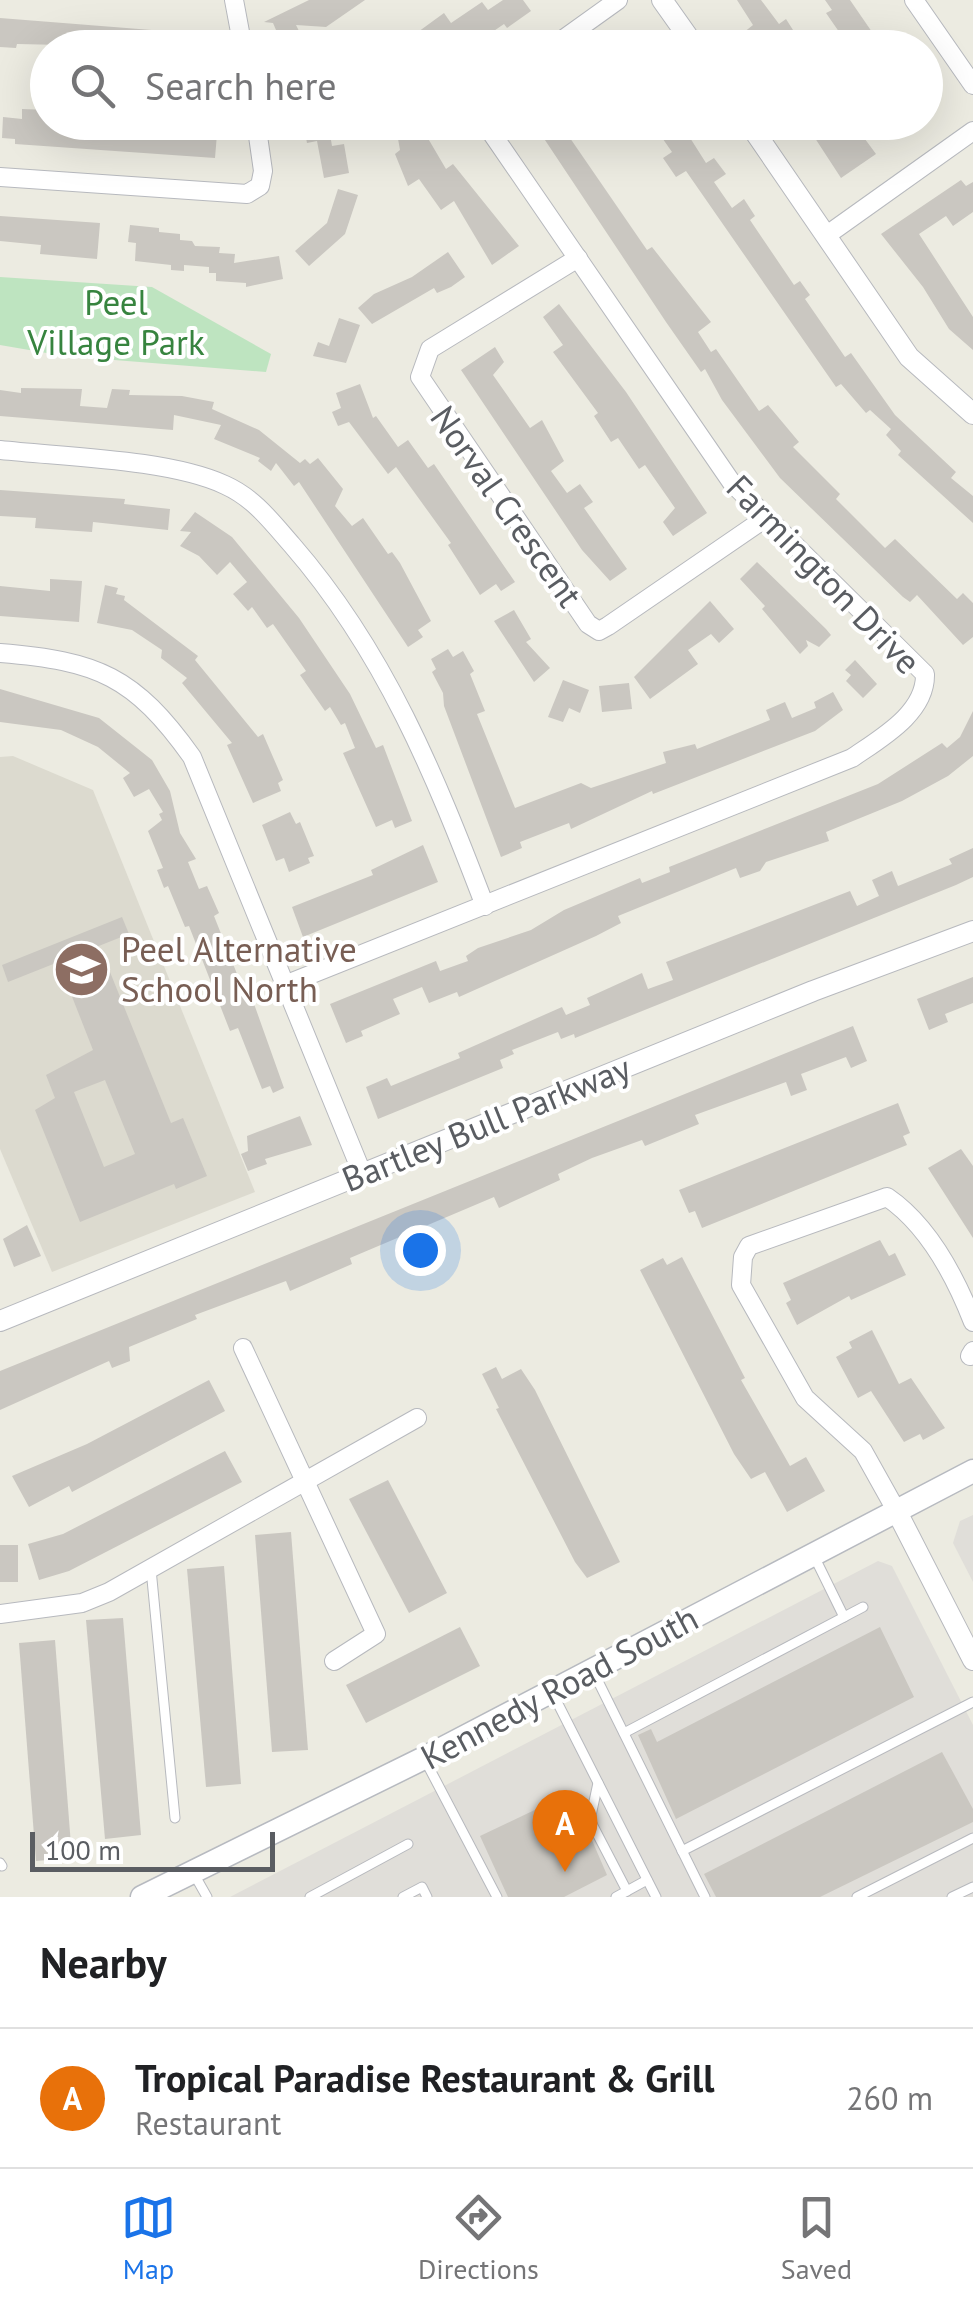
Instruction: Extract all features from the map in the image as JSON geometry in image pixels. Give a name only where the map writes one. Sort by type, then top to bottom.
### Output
[{"type":"main road","name":"Kennedy Road South","points":[[142,1897],[424,1758],[973,1472]]},
{"type":"street","points":[[234,0],[239,30]]},
{"type":"street","points":[[576,30],[618,0]]},
{"type":"street","points":[[662,0],[683,30]]},
{"type":"street","points":[[914,0],[935,30]]},
{"type":"street","points":[[943,42],[973,85]]},
{"type":"street","points":[[827,235],[973,132]]},
{"type":"street","points":[[0,177],[247,194],[260,186],[264,171],[259,140]]},
{"type":"street","name":"Farmington Drive","points":[[287,984],[852,758],[918,705],[926,690],[926,674],[732,483],[496,140]]},
{"type":"street","points":[[761,140],[909,357],[973,414]]},
{"type":"street","name":"Norval Crescent","points":[[578,258],[430,349],[420,377],[588,624],[599,631],[608,626],[767,517]]},
{"type":"street","points":[[0,450],[189,472],[250,498],[316,573],[388,677],[423,746],[484,906]]},
{"type":"street","points":[[0,653],[60,658],[108,674],[158,710],[192,757],[362,1173]]},
{"type":"street","name":"Bartley Bull Parkway","points":[[0,1321],[973,931]]},
{"type":"street","points":[[973,1322],[961,1291],[912,1214],[887,1197],[749,1246],[742,1257],[742,1285],[805,1398],[863,1451],[973,1660]]},
{"type":"street","points":[[243,1348],[376,1634],[334,1661]]},
{"type":"street","points":[[0,1614],[82,1603],[417,1418]]},
{"type":"lane","points":[[812,1553],[844,1616]]},
{"type":"lane","points":[[150,1566],[176,1818]]},
{"type":"lane","points":[[624,1733],[862,1607]]},
{"type":"lane","points":[[592,1669],[705,1897]]},
{"type":"lane","points":[[551,1691],[656,1897]]},
{"type":"lane","points":[[682,1850],[973,1702]]},
{"type":"lane","points":[[424,1758],[496,1897]]},
{"type":"lane","points":[[598,1783],[590,1820],[627,1891]]},
{"type":"lane","points":[[857,1897],[973,1838]]},
{"type":"lane","points":[[310,1897],[408,1844]]},
{"type":"lane","points":[[193,1872],[208,1897]]},
{"type":"lane","points":[[616,1897],[647,1880]]},
{"type":"lane","points":[[952,1897],[973,1886]]},
{"type":"lane","points":[[403,1897],[422,1887],[427,1897]]},
{"type":"shaded area","name":"Peel Alternative School North","points":[[13,756],[93,790],[255,1192],[52,1272],[0,1149],[0,757]]},
{"type":"shaded area","points":[[973,1515],[973,1582],[953,1543],[960,1521]]},
{"type":"shaded area","points":[[878,1561],[892,1566],[973,1725],[973,1897],[230,1897]]},
{"type":"green space","name":"Peel Village Park","points":[[0,277],[152,287],[271,354],[266,372],[64,356],[0,345]]},
{"type":"building","points":[[309,0],[365,0],[326,27],[296,25],[298,30],[276,30],[273,23],[264,22]]},
{"type":"building","points":[[503,0],[523,0],[531,11],[507,28],[504,24],[495,30],[421,30],[444,13],[451,23],[482,2],[488,10]]},
{"type":"building","points":[[737,0],[761,0],[779,24],[786,19],[793,30],[747,30],[753,25]]},
{"type":"building","points":[[825,0],[850,0],[871,30],[838,30],[826,13],[832,10]]},
{"type":"building","points":[[0,18],[152,30],[30,30],[30,44],[0,47]]},
{"type":"building","points":[[22,109],[30,109],[30,140],[216,140],[215,158],[15,144],[15,139],[2,138],[3,117],[22,119]]},
{"type":"building","points":[[306,140],[331,140],[332,146],[344,144],[349,173],[324,178],[317,141]]},
{"type":"building","points":[[398,140],[429,140],[446,169],[453,164],[519,246],[492,265],[454,201],[441,210],[419,179],[408,186],[395,154],[400,150]]},
{"type":"building","points":[[545,140],[571,140],[647,250],[652,247],[711,322],[698,332],[711,352],[716,349],[759,411],[768,405],[799,442],[793,447],[840,494],[836,499],[885,548],[895,539],[957,599],[963,593],[973,603],[973,637],[963,645],[917,595],[910,602],[903,597],[780,478],[722,400],[705,369],[701,372]]},
{"type":"building","points":[[664,140],[691,140],[706,163],[714,158],[726,174],[714,182],[732,208],[744,199],[755,216],[750,220],[794,285],[800,281],[810,295],[805,299],[845,357],[851,353],[895,415],[956,472],[951,478],[973,496],[973,523],[898,455],[901,451],[886,435],[891,429],[870,410],[866,413],[841,384],[836,387],[686,171],[676,177],[663,158],[672,152]]},
{"type":"building","points":[[816,140],[866,140],[876,154],[841,178]]},
{"type":"building","points":[[961,180],[966,186],[973,182],[973,212],[953,226],[946,216],[919,234],[973,317],[973,350],[949,329],[923,287],[881,234]]},
{"type":"building","points":[[338,189],[358,195],[345,234],[309,266],[295,251],[327,223]]},
{"type":"building","points":[[0,216],[100,223],[97,259],[40,254],[41,245],[0,241]]},
{"type":"building","points":[[130,225],[180,234],[180,240],[192,241],[195,246],[220,247],[219,253],[235,254],[234,263],[279,256],[283,279],[246,287],[246,283],[216,281],[216,273],[209,273],[209,267],[184,265],[184,271],[171,270],[171,265],[135,261],[136,243],[128,242]]},
{"type":"building","points":[[448,252],[465,277],[451,287],[437,293],[434,288],[372,324],[358,308],[374,294],[412,277]]},
{"type":"building","points":[[559,304],[626,392],[707,513],[673,536],[663,522],[675,508],[645,465],[639,469],[618,438],[611,442],[594,416],[598,413],[553,352],[563,345],[543,317]]},
{"type":"building","points":[[339,318],[360,325],[346,363],[313,356],[318,342],[329,346]]},
{"type":"building","points":[[495,347],[504,362],[493,375],[530,428],[542,420],[564,461],[551,471],[567,493],[580,484],[593,502],[584,508],[627,569],[610,581],[582,550],[461,370]]},
{"type":"building","points":[[360,384],[373,418],[376,416],[398,447],[408,440],[428,468],[434,464],[515,582],[501,591],[496,584],[480,595],[448,545],[451,543],[396,467],[388,474],[349,422],[338,426],[332,412],[341,408],[336,393]]},
{"type":"building","points":[[21,388],[82,389],[80,406],[107,408],[112,389],[130,390],[129,395],[182,396],[214,402],[212,409],[259,430],[300,463],[305,459],[310,464],[318,458],[343,489],[335,506],[352,526],[363,518],[388,554],[392,552],[400,563],[431,621],[418,630],[423,637],[408,647],[299,482],[294,486],[276,463],[271,471],[258,461],[260,458],[214,439],[221,425],[174,415],[173,430],[0,416],[0,390],[21,393]]},
{"type":"building","points":[[0,490],[125,499],[124,504],[170,509],[168,530],[93,522],[92,532],[35,528],[36,518],[0,516]]},
{"type":"building","points":[[195,512],[232,537],[299,618],[350,694],[376,748],[383,745],[412,821],[395,828],[392,820],[376,827],[343,753],[355,748],[345,723],[341,725],[330,707],[325,711],[300,675],[306,671],[273,624],[267,628],[252,607],[248,611],[233,594],[247,582],[230,562],[217,575],[199,556],[180,546],[191,532],[180,531]]},
{"type":"building","points":[[757,562],[831,635],[819,647],[806,640],[808,646],[800,654],[740,579]]},
{"type":"building","points":[[50,579],[82,581],[79,622],[0,616],[0,586],[50,591]]},
{"type":"building","points":[[105,585],[118,588],[116,594],[125,596],[124,600],[198,656],[195,660],[258,737],[263,734],[283,780],[278,783],[281,791],[253,803],[227,745],[232,743],[182,683],[187,678],[161,658],[162,650],[132,630],[97,623]]},
{"type":"building","points":[[710,601],[734,629],[719,643],[711,634],[688,650],[698,664],[650,699],[634,677]]},
{"type":"building","points":[[514,610],[531,639],[526,642],[550,668],[534,682],[494,621]]},
{"type":"building","points":[[448,649],[453,657],[463,651],[474,671],[470,674],[485,711],[477,714],[515,808],[581,783],[591,788],[666,763],[663,752],[695,744],[697,749],[770,720],[766,710],[785,702],[792,718],[816,708],[814,702],[833,692],[843,710],[815,731],[653,794],[652,791],[571,829],[569,823],[520,842],[522,848],[501,857],[432,672],[436,669],[431,659]]},
{"type":"building","points":[[855,660],[877,684],[863,698],[846,681],[851,675],[845,670]]},
{"type":"building","points":[[563,680],[589,690],[580,713],[569,708],[563,722],[548,717]]},
{"type":"building","points":[[629,683],[632,709],[602,712],[599,686]]},
{"type":"building","points":[[0,689],[99,718],[152,760],[170,791],[180,833],[196,859],[188,862],[199,889],[207,886],[219,913],[214,916],[243,989],[248,987],[284,1088],[273,1093],[270,1086],[262,1089],[238,1028],[230,1031],[189,926],[185,927],[168,886],[164,888],[157,870],[163,868],[148,831],[162,820],[159,814],[163,812],[149,789],[134,797],[123,778],[130,773],[98,747],[61,730],[0,722]]},
{"type":"building","points":[[973,711],[973,756],[948,776],[902,801],[826,832],[829,841],[766,862],[760,871],[740,878],[736,868],[618,916],[621,923],[596,936],[459,997],[457,992],[429,1003],[422,987],[393,999],[400,1014],[361,1031],[363,1036],[346,1043],[330,1004],[436,961],[440,971],[468,961],[466,956],[478,948],[531,930],[564,910],[640,878],[642,883],[670,872],[669,867],[878,784],[942,743],[947,748],[960,737]]},
{"type":"building","points":[[290,812],[296,824],[300,822],[314,856],[308,858],[310,863],[289,872],[284,858],[276,861],[262,825]]},
{"type":"building","points":[[423,845],[438,882],[303,937],[292,907],[373,875],[371,870]]},
{"type":"building","points":[[973,848],[973,877],[956,885],[575,1038],[574,1034],[561,1039],[558,1032],[512,1050],[514,1054],[500,1060],[503,1068],[378,1119],[366,1087],[387,1078],[391,1086],[460,1058],[458,1053],[562,1007],[566,1015],[590,1005],[587,998],[642,973],[648,989],[673,980],[666,962],[850,891],[857,906],[879,896],[872,880],[892,871],[898,886],[952,864],[949,859]]},
{"type":"building","points":[[122,917],[129,934],[8,982],[2,965]]},
{"type":"building","points":[[110,972],[171,1123],[183,1118],[207,1176],[176,1189],[174,1184],[80,1222],[35,1110],[55,1098],[46,1075],[93,1050],[69,989]],"holes":[[[105,1080],[135,1154],[104,1167],[74,1092]]]},
{"type":"building","points":[[973,977],[973,1003],[945,1014],[948,1022],[929,1030],[917,999]]},
{"type":"building","points":[[853,1026],[867,1061],[851,1068],[846,1057],[801,1074],[807,1090],[791,1096],[786,1082],[695,1115],[699,1124],[645,1146],[642,1140],[592,1158],[558,1174],[560,1180],[499,1208],[494,1197],[350,1258],[352,1264],[290,1291],[286,1281],[195,1315],[197,1319],[129,1347],[130,1361],[112,1368],[109,1361],[0,1410],[0,1371]]},
{"type":"building","points":[[898,1103],[910,1133],[903,1136],[907,1145],[702,1228],[695,1211],[689,1213],[679,1190]]},
{"type":"building","points":[[300,1116],[312,1145],[265,1159],[267,1164],[248,1171],[241,1154],[248,1151],[247,1136]]},
{"type":"building","points":[[961,1149],[973,1166],[973,1238],[928,1168]]},
{"type":"building","points":[[27,1225],[41,1256],[14,1267],[3,1239]]},
{"type":"building","points":[[880,1240],[889,1256],[895,1253],[906,1275],[851,1300],[849,1296],[797,1325],[786,1303],[791,1300],[783,1283]]},
{"type":"building","points":[[682,1257],[745,1378],[741,1380],[790,1466],[806,1457],[825,1491],[787,1512],[765,1472],[751,1479],[734,1454],[640,1270],[663,1258],[667,1265]]},
{"type":"building","points":[[872,1330],[899,1384],[911,1378],[945,1428],[923,1440],[920,1434],[904,1442],[871,1391],[858,1398],[836,1357],[852,1348],[849,1342]]},
{"type":"building","points":[[496,1367],[502,1379],[521,1369],[535,1390],[620,1562],[587,1578],[575,1562],[496,1409],[499,1408],[482,1374]]},
{"type":"building","points":[[209,1380],[225,1411],[72,1492],[69,1486],[29,1507],[12,1476],[87,1444]]},
{"type":"building","points":[[225,1451],[242,1482],[69,1571],[39,1580],[28,1544],[63,1534]]},
{"type":"building","points":[[388,1480],[447,1593],[409,1613],[349,1499]]},
{"type":"building","points":[[291,1532],[308,1750],[272,1752],[255,1535]]},
{"type":"building","points":[[0,1545],[18,1545],[18,1582],[0,1582]]},
{"type":"building","points":[[224,1566],[241,1784],[206,1787],[187,1569]]},
{"type":"building","points":[[123,1618],[141,1835],[105,1839],[86,1620]]},
{"type":"building","points":[[460,1627],[480,1666],[366,1723],[346,1685]]},
{"type":"building","points":[[880,1627],[914,1697],[676,1819],[638,1735],[651,1729],[657,1742]]},
{"type":"building","points":[[55,1640],[72,1858],[36,1861],[19,1643]]},
{"type":"building","points":[[942,1752],[973,1809],[973,1822],[820,1897],[716,1897],[704,1874]]},
{"type":"building","points":[[566,1795],[574,1810],[578,1808],[607,1875],[564,1897],[508,1897],[480,1836]]},
{"type":"place","name":"Peel Alternative School North","points":[[82,969]]},
{"type":"place","name":"Tropical Paradise Restaurant & Grill","points":[[565,1872]]}]
